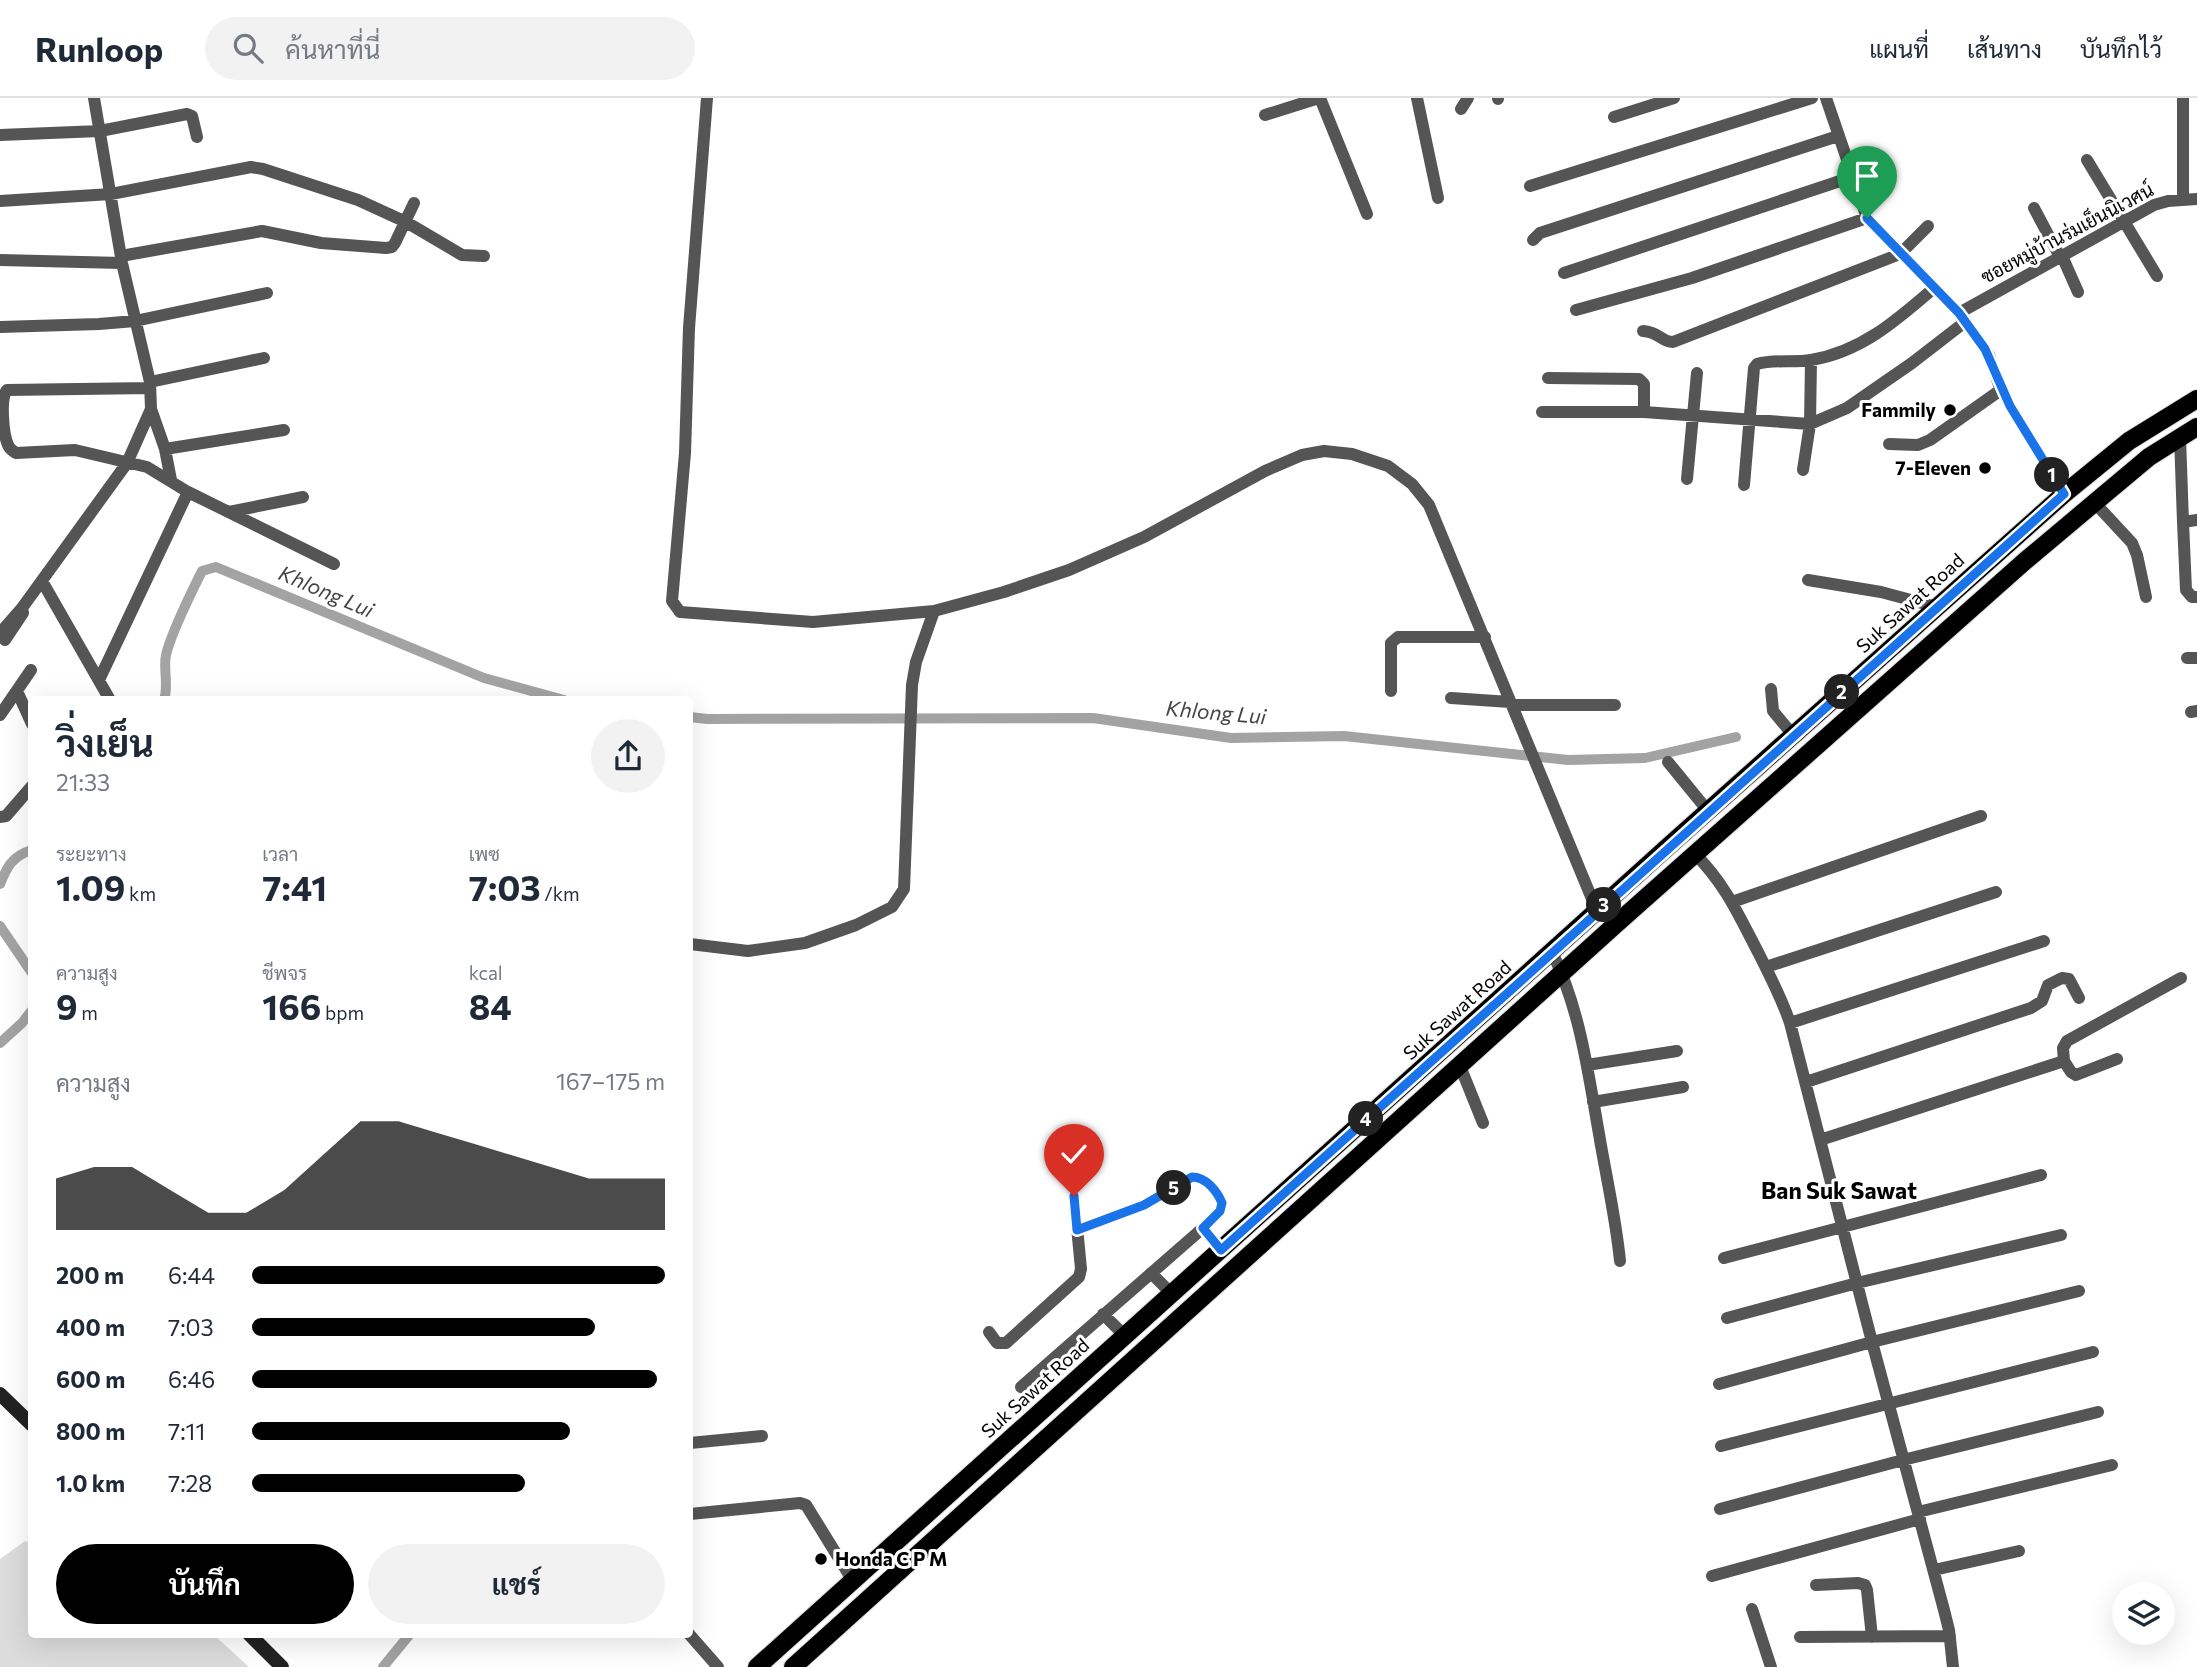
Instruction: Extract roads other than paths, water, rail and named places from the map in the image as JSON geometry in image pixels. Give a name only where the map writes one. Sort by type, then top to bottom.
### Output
[{"type":"main road","name":"Suk Sawat Road","points":[[757,1667],[2064,494],[2129,441],[2197,399]]},
{"type":"main road","points":[[793,1667],[1562,973],[2044,544],[2150,457],[2197,427]]},
{"type":"main road","points":[[0,1394],[28,1421]]},
{"type":"main road","points":[[252,1638],[282,1667]]},
{"type":"street","points":[[94,98],[122,259],[150,385],[151,409],[165,449],[171,480]]},
{"type":"street","points":[[707,98],[689,328],[685,453],[672,601],[680,612],[813,622],[934,611],[1004,592],[1069,570],[1144,537],[1265,471],[1302,455],[1324,451],[1352,454],[1388,466],[1412,484],[1434,515],[1597,911]]},
{"type":"street","points":[[1265,115],[1320,98],[1367,214]]},
{"type":"street","points":[[1417,98],[1438,198]]},
{"type":"street","points":[[1614,117],[1674,98]]},
{"type":"street","points":[[1530,186],[1812,98]]},
{"type":"street","points":[[1826,98],[1867,218],[1962,318],[1989,355],[2002,390],[2064,494]]},
{"type":"street","points":[[2183,98],[2183,200]]},
{"type":"street","points":[[0,135],[100,131],[187,114],[192,116],[197,137]]},
{"type":"street","points":[[1533,240],[1541,233],[1838,136]]},
{"type":"street","points":[[2087,160],[2157,276]]},
{"type":"street","points":[[0,201],[111,194],[251,167],[358,200],[406,222],[462,255],[484,257]]},
{"type":"street","points":[[1563,273],[1852,177]]},
{"type":"street","name":"ซอยหมู่บ้านร่มเย็นนิเวศน์","points":[[1810,424],[1847,408],[1912,363],[1962,318],[2061,256],[2154,205],[2197,199]]},
{"type":"street","points":[[0,260],[122,259],[262,231],[321,243],[386,248],[396,243],[414,203]]},
{"type":"street","points":[[2034,208],[2078,292]]},
{"type":"street","points":[[1576,310],[1692,278],[1867,218]]},
{"type":"street","points":[[1643,331],[1653,331],[1668,342],[1673,342],[1900,254],[1928,226]]},
{"type":"street","points":[[1744,485],[1756,364],[1811,360],[1857,345],[1881,332],[1934,288]]},
{"type":"street","points":[[0,327],[135,321],[267,293]]},
{"type":"street","points":[[264,358],[150,385],[7,390],[3,394],[3,419],[8,446],[16,453],[75,450],[152,469],[188,492],[334,564]]},
{"type":"street","points":[[1803,470],[1810,424],[1811,360]]},
{"type":"street","points":[[1687,479],[1697,373]]},
{"type":"street","points":[[1548,378],[1639,379],[1644,384],[1644,412]]},
{"type":"street","points":[[1889,444],[1918,445],[1930,440],[2002,390]]},
{"type":"street","points":[[3,637],[16,612],[22,608],[127,463],[151,409]]},
{"type":"street","points":[[1542,412],[1644,412],[1810,424]]},
{"type":"street","points":[[165,449],[284,430]]},
{"type":"street","points":[[2180,437],[2186,590],[2192,597],[2197,597]]},
{"type":"street","points":[[99,680],[188,492]]},
{"type":"street","points":[[229,512],[303,496]]},
{"type":"street","points":[[2094,502],[2132,543],[2146,597]]},
{"type":"street","points":[[2183,522],[2197,520]]},
{"type":"street","points":[[1808,580],[1881,592],[1937,607]]},
{"type":"street","points":[[42,581],[108,696]]},
{"type":"street","points":[[693,944],[748,951],[805,943],[856,925],[892,907],[904,889],[912,685],[916,662],[934,611]]},
{"type":"street","points":[[1391,691],[1393,639],[1485,637]]},
{"type":"street","points":[[0,715],[31,670]]},
{"type":"street","points":[[1771,689],[1773,711],[1793,735]]},
{"type":"street","points":[[17,691],[28,715]]},
{"type":"street","points":[[1451,698],[1511,704],[1615,705]]},
{"type":"street","points":[[1668,762],[1708,811]]},
{"type":"street","points":[[0,817],[6,817],[28,791]]},
{"type":"street","points":[[1732,902],[1981,816]]},
{"type":"street","points":[[1695,854],[1721,882],[1766,967],[1790,1023],[1934,1570],[1950,1636],[1953,1667]]},
{"type":"street","points":[[1766,967],[1996,892]]},
{"type":"street","points":[[1790,1023],[2044,941]]},
{"type":"street","points":[[1552,952],[1562,973],[1587,1065],[1620,1261]]},
{"type":"street","points":[[1806,1082],[2031,1008],[2042,1001],[2048,985],[2062,978],[2069,979],[2079,998]]},
{"type":"street","points":[[2117,1059],[2076,1075],[2070,1072],[2064,1061],[2063,1048],[2067,1041],[2180,978]]},
{"type":"street","points":[[1587,1065],[1677,1051]]},
{"type":"street","points":[[1821,1140],[2064,1061]]},
{"type":"street","points":[[1460,1066],[1483,1123]]},
{"type":"street","points":[[1594,1102],[1684,1087]]},
{"type":"street","points":[[1724,1258],[2041,1175]]},
{"type":"street","points":[[1021,1387],[1203,1228],[1220,1211],[1222,1203],[1211,1185],[1198,1177],[1192,1177],[1144,1205],[1077,1230]]},
{"type":"street","points":[[989,1332],[998,1343],[1006,1343],[1079,1277],[1081,1269],[1074,1196]]},
{"type":"street","points":[[1203,1228],[1221,1250]]},
{"type":"street","points":[[1727,1318],[1857,1283],[2061,1235]]},
{"type":"street","points":[[1152,1273],[1171,1294]]},
{"type":"street","points":[[1719,1384],[1872,1342],[2079,1291]]},
{"type":"street","points":[[1103,1314],[1125,1336]]},
{"type":"street","points":[[1721,1446],[2093,1352]]},
{"type":"street","points":[[1720,1510],[1903,1460],[2098,1412]]},
{"type":"street","points":[[693,1443],[762,1436]]},
{"type":"street","points":[[1712,1576],[1919,1516],[2112,1465]]},
{"type":"street","points":[[693,1514],[800,1503],[806,1505],[853,1581]]},
{"type":"street","points":[[1934,1570],[2019,1551]]},
{"type":"street","points":[[1816,1585],[1865,1585],[1872,1637]]},
{"type":"street","points":[[1752,1609],[1771,1667]]},
{"type":"street","points":[[1800,1637],[1950,1636]]},
{"type":"street","points":[[693,1638],[718,1667]]},
{"type":"waterway","name":"Khlong Lui","points":[[165,696],[165,661],[172,636],[202,571],[216,567],[484,678],[549,696]]},
{"type":"waterway","name":"Khlong Lui","points":[[693,717],[1093,718],[1231,738],[1344,736],[1568,760],[1645,758],[1736,737]]},
{"type":"waterway","name":"Khlong Lui","points":[[0,884],[11,863],[28,852]]},
{"type":"waterway","name":"Khlong Lui","points":[[0,926],[28,967]]},
{"type":"waterway","name":"Khlong Lui","points":[[0,1043],[28,1015]]},
{"type":"waterway","points":[[383,1667],[407,1638]]},
{"type":"place","name":"Fammily","points":[[1950,410]]},
{"type":"place","name":"7-Eleven","points":[[1985,468]]},
{"type":"place","name":"Honda C P M","points":[[821,1559]]},
{"type":"district","name":"Ban Suk Sawat","points":[[1839,1191]]}]
